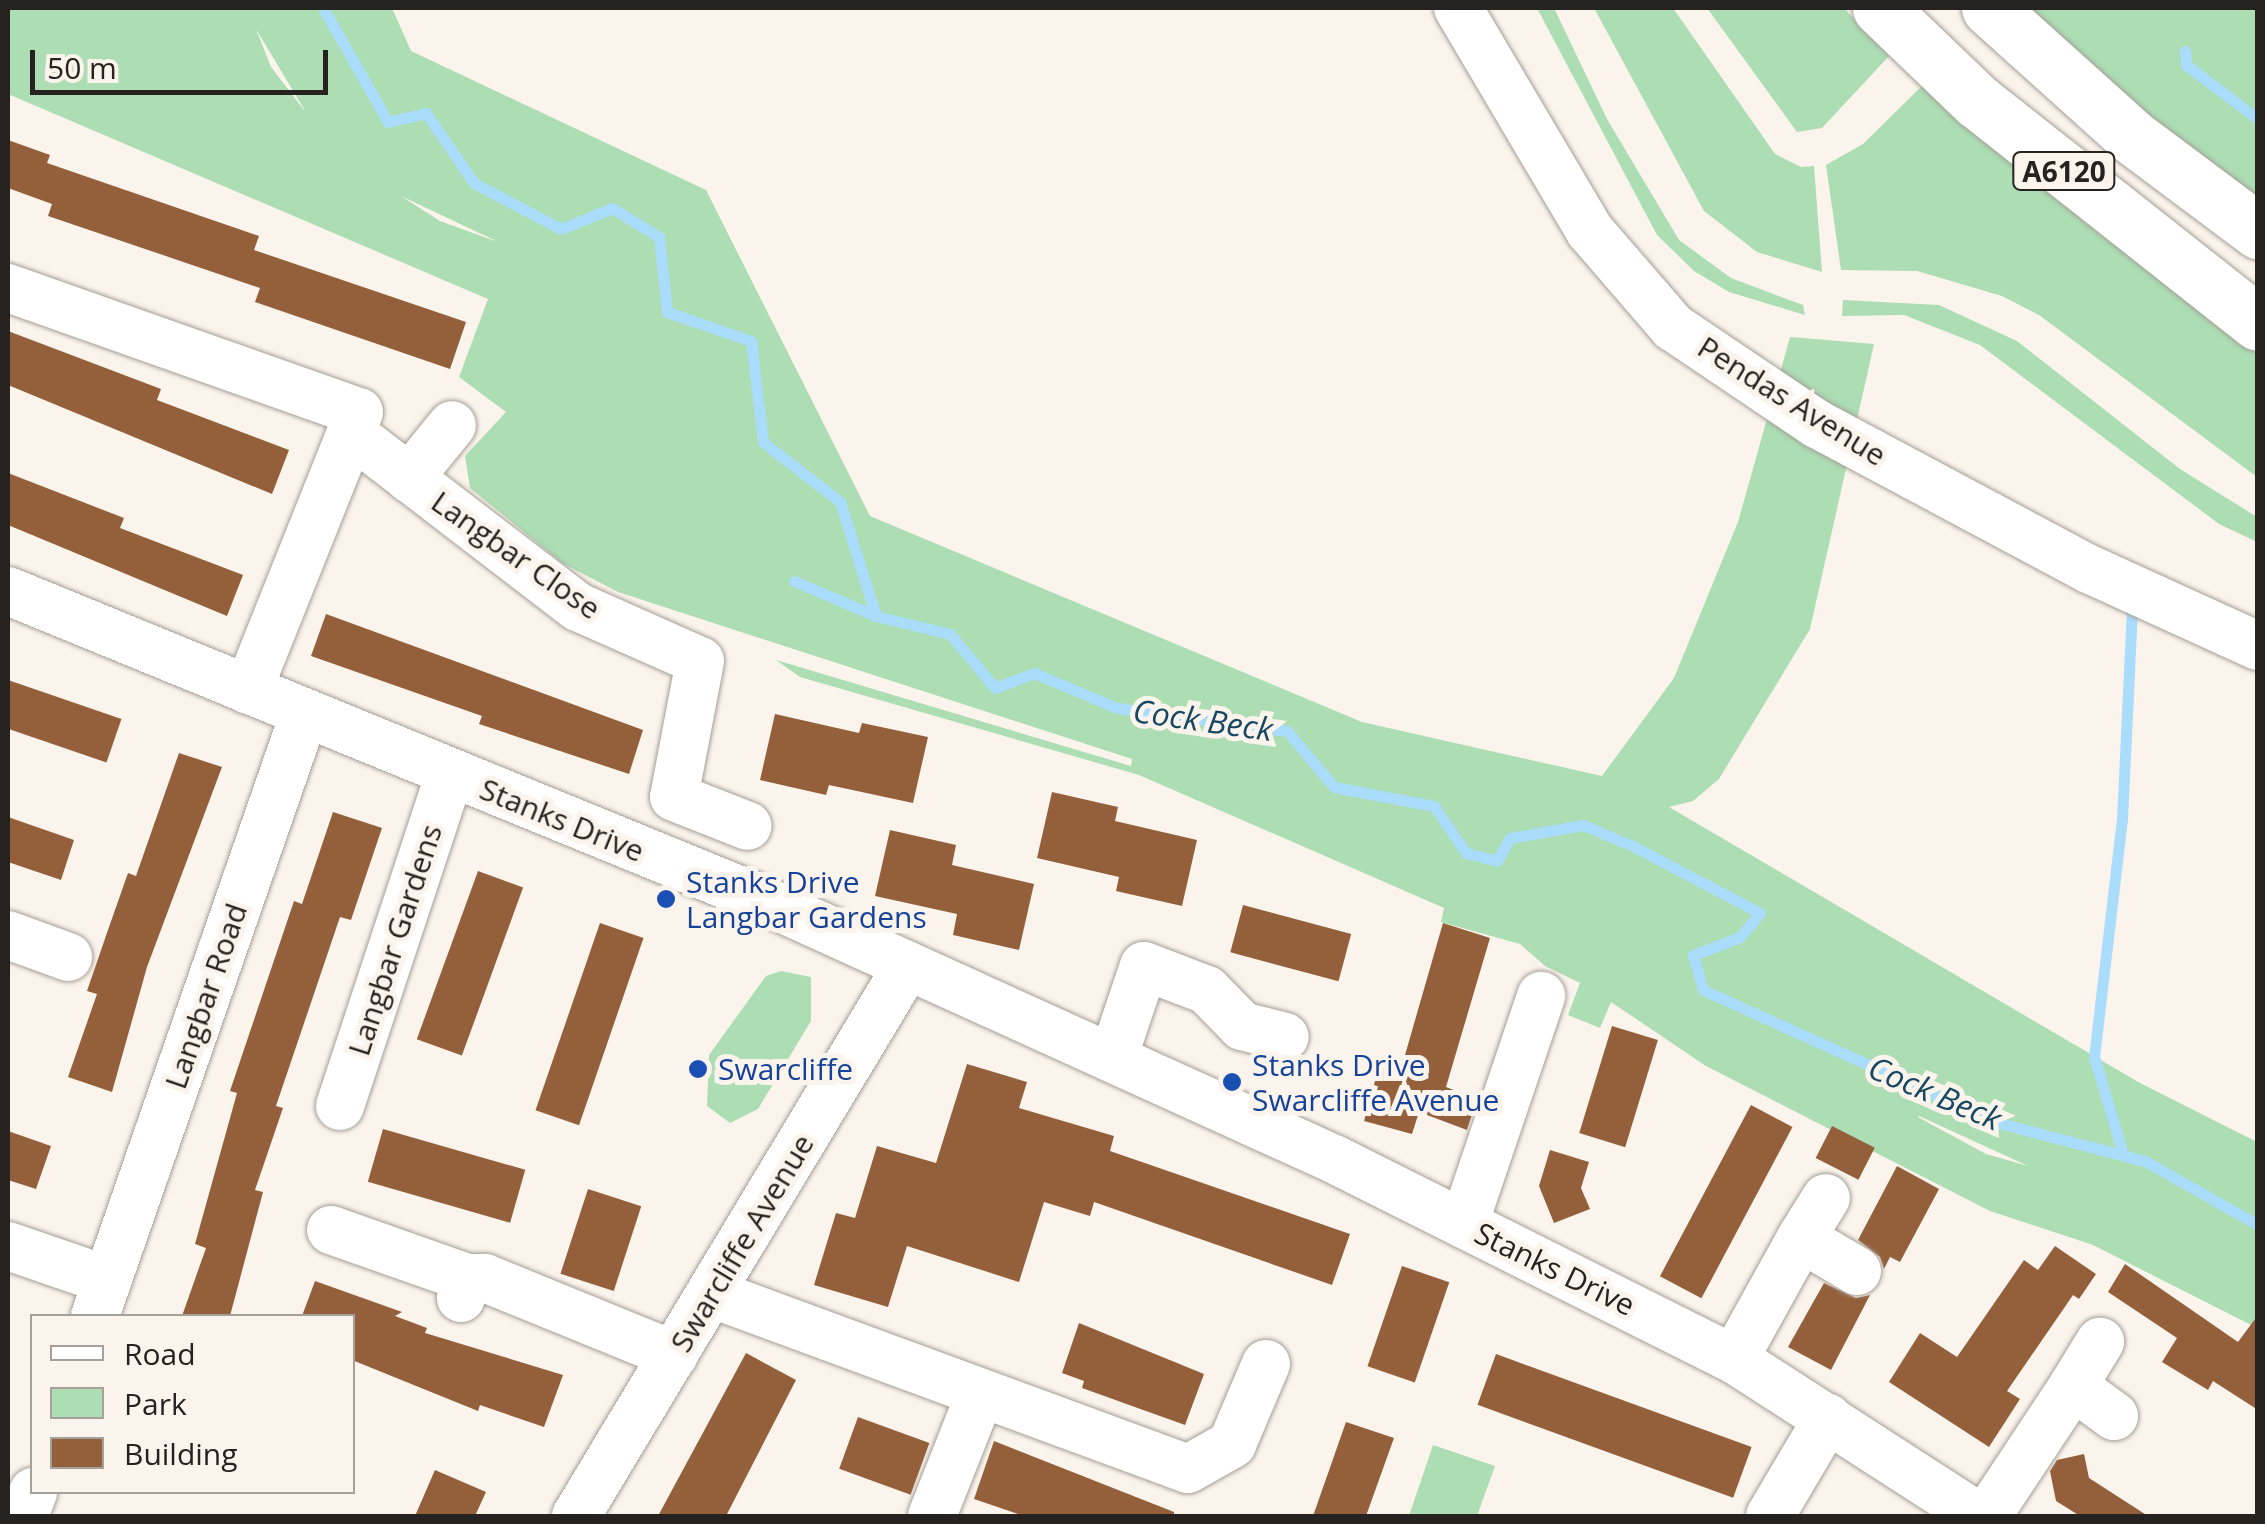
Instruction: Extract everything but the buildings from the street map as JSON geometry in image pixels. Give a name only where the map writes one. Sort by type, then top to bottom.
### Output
[{"type":"highway","name":"A6120","points":[[1880,8],[1976,101],[2258,323]]},
{"type":"highway","name":"A6120","points":[[1989,8],[2131,136],[2258,231]]},
{"type":"street","name":"Pendas Avenue","points":[[1458,8],[1590,231],[1673,327],[1818,424],[2089,569],[2258,646]]},
{"type":"street","name":"Langbar Close","points":[[8,288],[359,412],[351,433],[578,607],[700,661],[674,797],[748,826]]},
{"type":"street","name":"Langbar Close","points":[[409,478],[452,424]]},
{"type":"street","points":[[248,690],[351,433]]},
{"type":"street","name":"Stanks Drive","points":[[8,591],[761,900],[1113,1058],[1464,1224],[1734,1359],[1978,1516]]},
{"type":"street","name":"Langbar Road","points":[[8,1246],[101,1298],[306,712]]},
{"type":"street","name":"Langbar Gardens","points":[[340,1106],[450,774]]},
{"type":"street","points":[[8,936],[68,957]]},
{"type":"street","points":[[1113,1058],[1144,966],[1207,990],[1242,1026],[1284,1037]]},
{"type":"street","name":"Swarcliffe Avenue","points":[[576,1516],[906,968]]},
{"type":"street","points":[[1464,1224],[1541,996]]},
{"type":"street","points":[[1734,1359],[1814,1218],[1858,1271]]},
{"type":"street","points":[[330,1230],[464,1288],[485,1278],[674,1355]]},
{"type":"street","points":[[713,1294],[1188,1470],[1232,1444],[1266,1364]]},
{"type":"street","points":[[1987,1516],[2100,1342]]},
{"type":"street","points":[[2073,1386],[2114,1416]]},
{"type":"street","points":[[932,1516],[980,1395]]},
{"type":"street","points":[[1770,1516],[1828,1418]]},
{"type":"green space","points":[[8,8],[392,8],[411,51],[706,190],[870,516],[1362,722],[1602,776],[1674,678],[1738,522],[1790,337],[1874,344],[1810,629],[1719,779],[1693,801],[1669,807],[2140,1083],[2257,1142],[2257,1328],[2093,1245],[1990,1211],[1706,1066],[1611,1002],[1600,1028],[1568,1015],[1580,983],[1545,966],[1520,944],[1441,922],[1444,908],[1139,775],[800,677],[776,660],[1131,766],[1132,759],[618,592],[562,563],[470,488],[465,456],[506,412],[459,377],[488,299],[8,94]],"holes":[[[256,29],[304,109],[304,110],[271,67]],[[401,196],[495,241],[440,221]],[[1918,1117],[2028,1166],[1986,1154]]]},
{"type":"green space","points":[[1537,8],[1554,8],[1607,119],[1679,240],[1731,278],[1803,305],[1805,315],[1729,292],[1694,271],[1657,235]]},
{"type":"green space","points":[[1594,8],[1673,8],[1775,154],[1801,167],[1814,166],[1822,272],[1757,252],[1704,211]]},
{"type":"green space","points":[[1707,8],[1844,8],[1889,56],[1822,128],[1797,132]]},
{"type":"green space","points":[[2014,8],[2257,8],[2257,206]]},
{"type":"green space","points":[[1928,80],[2257,349],[2257,477],[2039,315],[2002,296],[1917,271],[1841,270],[1826,165],[1863,144]]},
{"type":"green space","points":[[1843,300],[1939,305],[2017,341],[2180,469],[2257,517],[2257,542],[2219,524],[1980,345],[1904,315],[1842,316]]},
{"type":"green space","points":[[781,971],[811,977],[811,1021],[758,1109],[730,1123],[707,1106],[709,1055],[766,976]]},
{"type":"green space","points":[[1433,1445],[1495,1466],[1477,1516],[1409,1516]]},
{"type":"waterway","name":"Cock Beck","points":[[323,8],[388,122],[426,113],[474,183],[561,229],[612,208],[659,237],[667,312],[751,341],[763,442],[840,502],[876,616],[950,634],[995,688],[1034,673],[1117,708],[1287,731],[1334,787],[1434,806],[1466,853],[1497,861],[1510,838],[1583,825],[1635,847],[1760,913],[1740,937],[1693,955],[1703,990],[1995,1122],[2145,1161],[2258,1225]]},
{"type":"waterway","points":[[2185,51],[2186,65],[2258,119]]},
{"type":"waterway","points":[[794,581],[876,616]]},
{"type":"waterway","points":[[2123,1154],[2094,1057],[2122,820],[2132,606]]},
{"type":"place","name":"Stanks Drive Langbar Gardens","points":[[666,899]]},
{"type":"place","name":"Swarcliffe","points":[[698,1069]]},
{"type":"place","name":"Stanks Drive Swarcliffe Avenue","points":[[1232,1082]]}]
